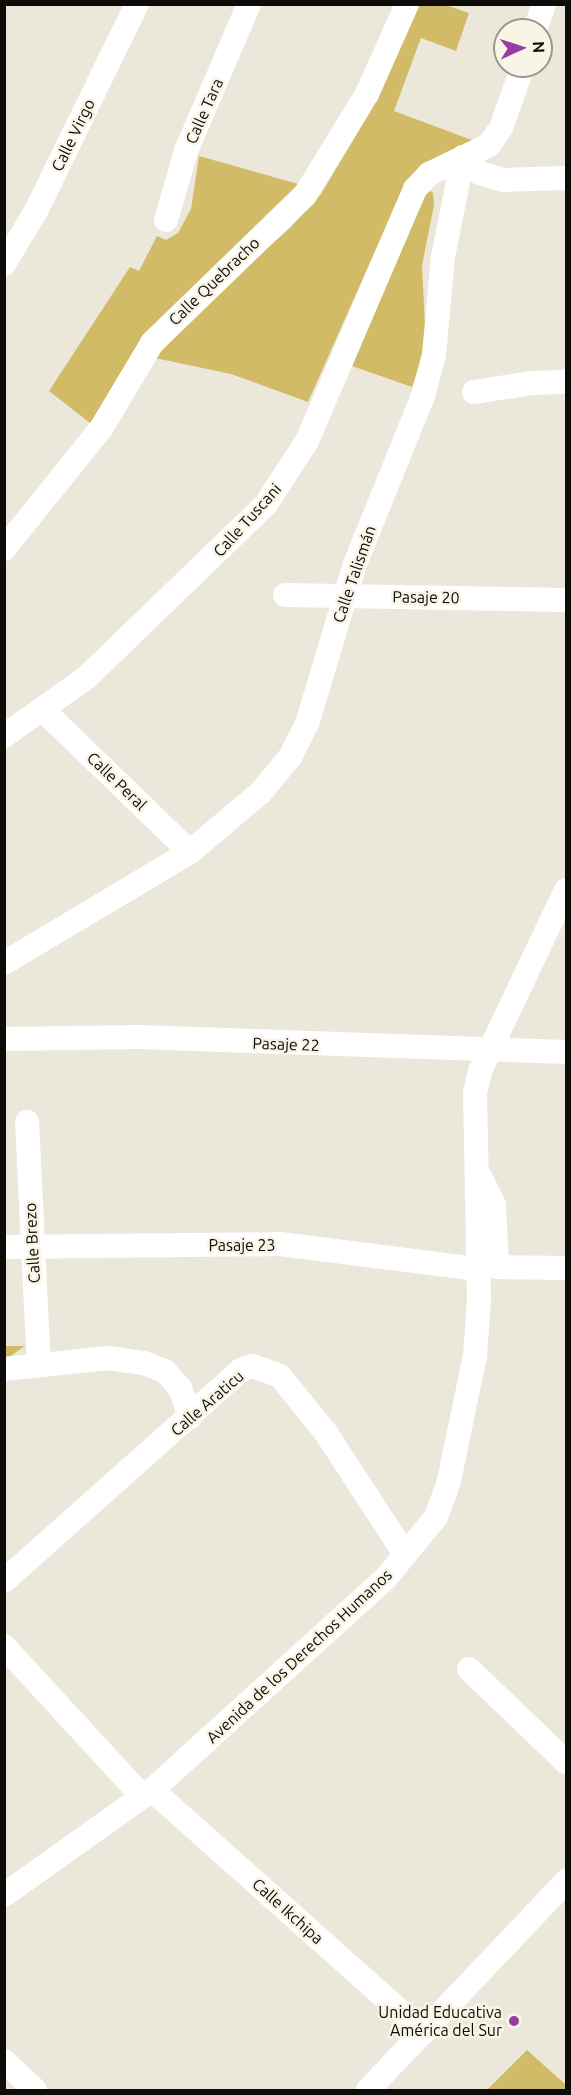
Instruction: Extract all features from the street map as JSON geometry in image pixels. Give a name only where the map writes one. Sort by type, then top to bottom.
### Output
[{"type":"street","name":"Calle Virgo","points":[[4,264],[36,211],[137,4]]},
{"type":"street","name":"Calle Tara","points":[[166,220],[186,151],[249,4]]},
{"type":"street","name":"Calle Quebracho","points":[[4,549],[102,427],[152,343],[305,195],[367,94],[407,4]]},
{"type":"street","points":[[519,78],[501,128],[489,145],[463,157],[480,173],[503,180],[567,177]]},
{"type":"street","name":"Calle Talismán","points":[[4,963],[190,852],[260,793],[290,757],[307,724],[346,595],[423,396],[435,355],[443,258],[463,157]]},
{"type":"street","name":"Calle Tuscani","points":[[4,736],[44,711],[95,670],[266,504],[307,441],[415,189],[429,174],[463,157]]},
{"type":"street","points":[[474,392],[532,383],[567,382]]},
{"type":"street","name":"Pasaje 20","points":[[285,595],[567,600]]},
{"type":"street","name":"Calle Peral","points":[[44,711],[190,852]]},
{"type":"street","name":"Avenida de los Derechos Humanos","points":[[4,1894],[148,1793],[281,1677],[405,1554],[436,1516],[449,1481],[475,1356],[478,1269],[475,1093],[480,1071],[492,1052],[567,890]]},
{"type":"street","name":"Pasaje 22","points":[[4,1039],[138,1037],[492,1052],[567,1052]]},
{"type":"street","name":"Calle Brezo","points":[[27,1122],[39,1364]]},
{"type":"street","points":[[476,1168],[494,1205],[496,1267],[567,1268]]},
{"type":"street","name":"Pasaje 23","points":[[4,1246],[280,1244],[478,1269]]},
{"type":"street","points":[[4,1369],[108,1358],[144,1363],[165,1371],[180,1388],[190,1417]]},
{"type":"street","name":"Calle Araticu","points":[[4,1581],[241,1370],[253,1366],[279,1376],[326,1433],[405,1554]]},
{"type":"street","name":"Calle Ikchipa","points":[[4,1646],[148,1793],[424,2032]]},
{"type":"street","points":[[469,1669],[567,1762]]},
{"type":"street","points":[[368,2091],[567,1881]]},
{"type":"street","points":[[4,2061],[35,2091]]},
{"type":"shaded area","points":[[414,5],[446,5],[469,13],[456,51],[421,38],[394,111],[477,142],[423,164],[399,197],[308,402],[231,374],[155,358],[179,327],[290,228],[321,194],[370,112]]},
{"type":"shaded area","points":[[199,156],[298,184],[146,332],[95,427],[49,391],[130,267],[139,271],[157,236],[166,240],[178,233],[191,209]]},
{"type":"shaded area","points":[[425,188],[433,193],[434,205],[422,266],[426,346],[412,387],[352,366]]},
{"type":"shaded area","points":[[4,1346],[25,1346],[5,1360]]},
{"type":"shaded area","points":[[527,2050],[566,2085],[566,2090],[487,2090]]},
{"type":"place","name":"Unidad Educativa América del Sur","points":[[514,2021]]}]
